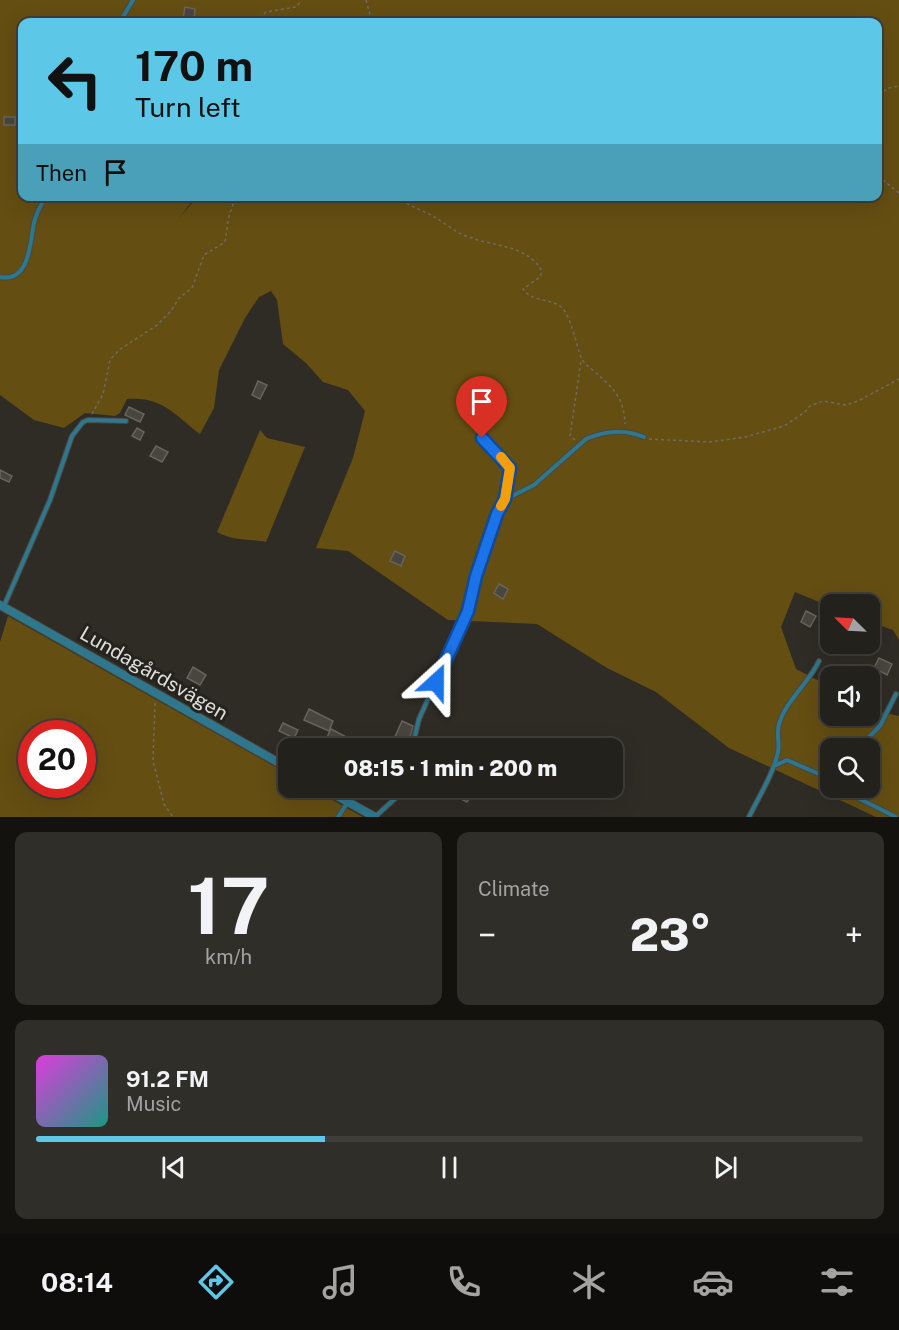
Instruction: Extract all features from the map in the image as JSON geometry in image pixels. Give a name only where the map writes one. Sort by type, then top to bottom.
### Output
[{"type":"street","name":"Lundagårdsvägen","points":[[2,606],[278,762]]},
{"type":"street","points":[[341,798],[375,817]]},
{"type":"lane","points":[[122,18],[133,0]]},
{"type":"lane","points":[[0,278],[17,274],[26,263],[34,222],[44,201]]},
{"type":"lane","points":[[88,420],[126,421]]},
{"type":"lane","name":"Lundagårdsvägen","points":[[2,606],[47,509],[72,436],[83,422],[88,420]]},
{"type":"lane","points":[[505,499],[534,485],[580,444],[596,435],[626,432],[644,437]]},
{"type":"lane","points":[[414,738],[419,719],[468,611],[476,576],[497,514],[505,499],[510,468],[482,438]]},
{"type":"lane","points":[[749,817],[775,765],[779,748],[778,726],[784,712],[813,674],[819,661]]},
{"type":"lane","points":[[868,738],[880,726],[896,694]]},
{"type":"lane","points":[[775,765],[787,760],[819,774]]},
{"type":"lane","points":[[375,817],[396,798]]},
{"type":"lane","points":[[858,798],[896,817]]},
{"type":"lane","points":[[338,817],[348,802]]},
{"type":"path","points":[[259,18],[266,12],[296,7],[302,0]]},
{"type":"path","points":[[366,0],[371,18]]},
{"type":"path","points":[[882,92],[899,86]]},
{"type":"path","points":[[882,179],[899,193]]},
{"type":"path","points":[[88,420],[104,394],[110,360],[119,350],[157,325],[171,311],[179,298],[192,288],[204,255],[225,242],[229,216],[234,201]]},
{"type":"path","points":[[404,201],[414,209],[431,215],[469,237],[498,243],[519,251],[539,265],[542,271],[540,277],[523,289],[526,294],[537,300],[551,302],[562,307],[572,330],[582,360],[570,436],[580,444]]},
{"type":"path","points":[[582,360],[615,390],[624,407],[626,432]]},
{"type":"path","points":[[644,437],[679,442],[710,442],[745,437],[784,426],[810,406],[823,401],[846,405],[899,379]]},
{"type":"path","points":[[154,692],[156,708],[153,724],[153,761],[157,785],[164,804],[173,817]]},
{"type":"shaded area","points":[[0,0],[899,0],[899,640],[893,630],[880,625],[880,594],[820,594],[820,602],[795,592],[781,627],[796,669],[820,681],[820,726],[880,726],[880,712],[899,716],[899,817],[876,817],[836,798],[880,798],[880,738],[820,738],[820,791],[729,748],[656,692],[607,668],[537,624],[448,620],[348,551],[316,548],[353,458],[365,411],[348,390],[323,382],[306,363],[283,344],[277,300],[271,291],[259,297],[245,318],[219,370],[214,408],[200,434],[159,403],[139,399],[127,399],[120,413],[115,416],[85,413],[64,428],[34,420],[0,395]]},
{"type":"shaded area","points":[[260,430],[267,438],[305,447],[266,542],[236,539],[217,532]]},
{"type":"shaded area","points":[[8,616],[278,768],[278,798],[329,798],[363,817],[0,817],[0,642]]},
{"type":"building","points":[[185,7],[195,9],[194,18],[183,18]]},
{"type":"building","points":[[4,117],[15,117],[15,125],[4,125]]},
{"type":"building","points":[[258,381],[267,385],[260,399],[252,395]]},
{"type":"building","points":[[129,407],[144,414],[140,422],[125,415]]},
{"type":"building","points":[[137,428],[144,432],[140,440],[132,436]]},
{"type":"building","points":[[156,446],[168,452],[162,462],[150,456]]},
{"type":"building","points":[[0,470],[12,476],[9,482],[0,478]]},
{"type":"building","points":[[395,551],[405,556],[401,566],[390,561]]},
{"type":"building","points":[[499,584],[508,589],[503,599],[494,593]]},
{"type":"building","points":[[806,611],[816,616],[810,627],[801,622]]},
{"type":"building","points":[[879,658],[892,664],[887,675],[880,671],[880,666],[875,666]]},
{"type":"building","points":[[193,667],[206,675],[200,685],[187,678]]},
{"type":"building","points":[[309,709],[333,721],[329,731],[304,720]]},
{"type":"building","points":[[402,721],[413,726],[409,738],[394,738]]},
{"type":"building","points":[[283,723],[298,730],[294,738],[279,731]]},
{"type":"building","points":[[331,729],[348,738],[326,738]]},
{"type":"slow traffic","points":[[501,457],[510,468],[505,499],[501,506]]},
{"type":"route","points":[[436,682],[468,611],[476,576],[497,514],[505,499],[510,468],[494,448],[482,438]]}]
